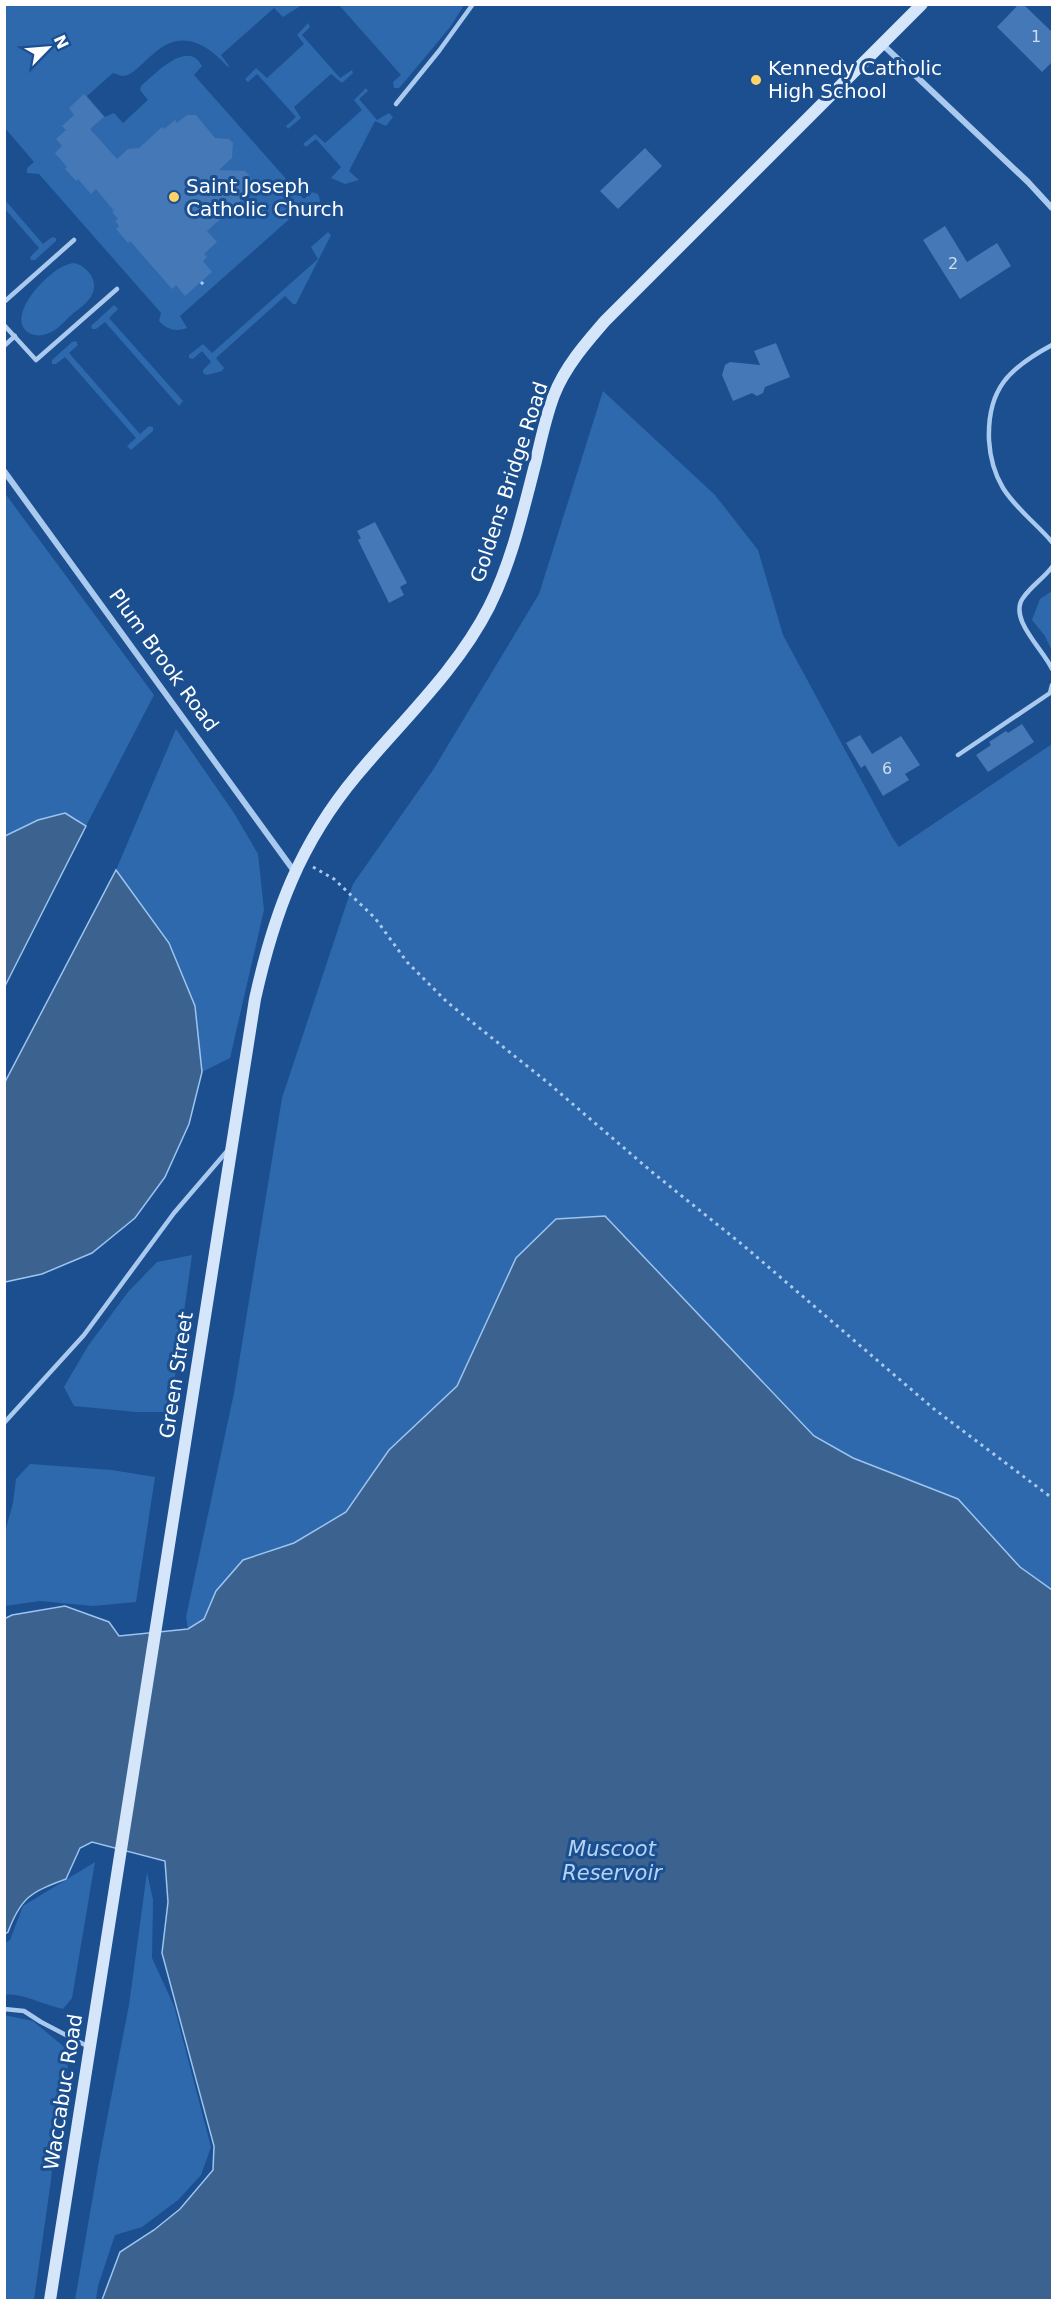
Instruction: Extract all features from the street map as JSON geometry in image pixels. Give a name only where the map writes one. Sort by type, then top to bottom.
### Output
[{"type":"main road","name":"Goldens Bridge Road","points":[[298,865],[339,799],[448,669],[469,641],[488,609],[504,574],[516,537],[554,395],[568,368],[585,344],[605,321],[922,4]]},
{"type":"main road","name":"Green Street","points":[[114,1889],[255,999],[278,912],[298,865]]},
{"type":"main road","name":"Waccabuc Road","points":[[50,2301],[114,1889]]},
{"type":"street","points":[[882,44],[1053,208]]},
{"type":"street","name":"Plum Brook Road","points":[[4,471],[298,865]]},
{"type":"lane","points":[[396,104],[473,4]]},
{"type":"lane","points":[[4,302],[74,240]]},
{"type":"lane","points":[[4,325],[36,360],[117,289]]},
{"type":"lane","points":[[4,346],[15,336]]},
{"type":"lane","points":[[1053,345],[1018,366],[996,394],[988,415],[993,469],[1004,490],[1053,542]]},
{"type":"lane","points":[[1053,567],[1024,596],[1020,609],[1023,625],[1053,669]]},
{"type":"lane","points":[[958,755],[1050,693],[1053,685]]},
{"type":"lane","points":[[4,1423],[84,1335],[174,1213],[232,1145]]},
{"type":"lane","points":[[4,2009],[24,2011],[40,2022],[90,2047]]},
{"type":"path","points":[[201,282],[205,286]]},
{"type":"path","points":[[298,865],[334,879],[375,918],[407,962],[447,1002],[744,1246],[934,1409],[1053,1498]]},
{"type":"shaded area","points":[[4,5],[302,5],[283,17],[274,8],[221,55],[228,67],[205,47],[187,41],[178,41],[158,50],[128,75],[113,73],[87,96],[105,117],[114,113],[123,123],[148,100],[140,90],[141,86],[154,74],[180,57],[196,58],[202,66],[194,75],[304,199],[312,192],[318,194],[320,204],[318,210],[311,217],[303,207],[180,316],[187,328],[176,330],[165,326],[159,321],[161,313],[39,174],[27,173],[27,168],[34,162],[5,128]]},
{"type":"shaded area","points":[[339,5],[464,5],[451,26],[406,80],[399,88],[394,88],[393,82],[401,75]]},
{"type":"shaded area","points":[[308,23],[310,27],[302,35],[340,78],[352,70],[353,73],[342,83],[331,74],[294,107],[301,118],[288,129],[286,126],[296,117],[257,74],[248,82],[245,79],[256,68],[267,78],[304,44],[297,35]]},
{"type":"shaded area","points":[[366,88],[368,91],[359,99],[377,120],[389,113],[393,117],[386,126],[375,121],[349,171],[359,180],[345,184],[331,178],[341,167],[316,139],[306,147],[303,144],[315,134],[325,143],[362,110],[354,100]]},
{"type":"shaded area","points":[[5,200],[43,244],[52,237],[56,238],[56,241],[35,260],[31,260],[30,257],[39,248],[5,209]]},
{"type":"shaded area","points":[[328,232],[331,235],[296,304],[285,296],[216,358],[224,368],[222,371],[207,375],[203,373],[211,362],[202,351],[193,359],[189,358],[189,355],[203,344],[212,353],[318,259],[311,247]]},
{"type":"shaded area","points":[[74,263],[88,271],[91,276],[94,287],[90,298],[55,330],[42,335],[31,334],[23,327],[22,317],[25,305],[33,293],[54,272],[65,265]]},
{"type":"shaded area","points":[[114,305],[118,309],[109,318],[183,401],[179,406],[105,322],[96,329],[92,329],[91,326]]},
{"type":"shaded area","points":[[76,341],[78,345],[69,353],[140,434],[149,426],[153,427],[153,431],[131,450],[127,446],[136,438],[65,357],[56,364],[52,364],[52,360]]},
{"type":"shaded area","points":[[603,391],[715,495],[758,550],[783,635],[899,847],[1052,744],[1052,1590],[1020,1567],[958,1499],[853,1458],[814,1436],[605,1216],[556,1219],[516,1258],[457,1386],[389,1450],[346,1512],[294,1543],[243,1560],[216,1591],[204,1619],[188,1629],[186,1617],[234,1393],[282,1098],[353,884],[433,770],[539,594]]},
{"type":"shaded area","points":[[4,492],[154,695],[86,826],[65,813],[38,820],[5,836]]},
{"type":"shaded area","points":[[1052,591],[1052,651],[1045,636],[1032,620],[1040,599]]},
{"type":"shaded area","points":[[176,729],[234,813],[258,854],[264,910],[230,1058],[202,1072],[195,1006],[169,943],[116,870]]},
{"type":"shaded area","points":[[192,1255],[170,1412],[136,1412],[74,1406],[64,1387],[88,1346],[128,1292],[157,1262]]},
{"type":"shaded area","points":[[30,1464],[112,1470],[155,1477],[136,1602],[93,1606],[40,1601],[5,1606],[5,1532],[13,1503],[16,1479]]},
{"type":"shaded area","points":[[95,1862],[72,1998],[63,2009],[25,1997],[5,1995],[5,1943],[10,1940],[23,1906]]},
{"type":"shaded area","points":[[147,1872],[153,1900],[152,1958],[174,2006],[211,2147],[201,2175],[178,2200],[142,2227],[115,2235],[98,2286],[96,2300],[75,2300],[129,2005]]},
{"type":"shaded area","points":[[4,2015],[33,2021],[69,2051],[67,2074],[56,2123],[51,2180],[34,2300],[5,2300]]},
{"type":"water","points":[[65,813],[86,826],[5,986],[5,836],[38,820]]},
{"type":"water","points":[[116,870],[169,943],[195,1006],[202,1072],[189,1124],[165,1177],[135,1218],[92,1253],[42,1274],[5,1282],[5,1082]]},
{"type":"water","name":"Muscoot Reservoir","points":[[605,1216],[814,1436],[853,1458],[958,1499],[1020,1567],[1052,1590],[1052,2300],[102,2300],[120,2252],[154,2230],[180,2209],[213,2170],[214,2146],[162,1953],[168,1902],[165,1861],[92,1842],[80,1848],[66,1879],[36,1892],[23,1903],[5,1934],[4,1619],[12,1615],[65,1606],[109,1622],[119,1636],[188,1629],[204,1619],[216,1591],[243,1560],[294,1543],[346,1512],[389,1450],[457,1386],[516,1258],[556,1219]]},
{"type":"building","points":[[1019,4],[1023,4],[1053,33],[1053,61],[1042,72],[997,27]]},
{"type":"building","name":"Saint Joseph Catholic Church","points":[[84,94],[104,117],[90,129],[117,159],[128,149],[139,148],[162,127],[164,129],[175,120],[177,123],[187,115],[196,115],[215,138],[229,139],[233,143],[232,158],[219,170],[245,171],[252,179],[251,192],[207,231],[217,242],[204,254],[207,257],[203,261],[212,272],[185,296],[176,285],[172,289],[130,241],[128,243],[116,229],[119,226],[115,221],[118,219],[112,212],[114,211],[96,189],[91,194],[78,179],[76,181],[55,153],[62,146],[56,139],[66,130],[62,126],[74,115],[69,108]]},
{"type":"building","points":[[645,148],[662,166],[618,209],[600,191]]},
{"type":"building","points":[[945,226],[967,262],[997,243],[1011,266],[960,299],[923,240]]},
{"type":"building","points":[[776,343],[790,377],[765,387],[763,393],[757,396],[752,393],[733,401],[722,375],[725,365],[730,362],[760,365],[754,351]]},
{"type":"building","points":[[375,522],[407,583],[400,587],[404,595],[389,603],[358,540],[361,538],[357,531]]},
{"type":"building","points":[[1022,724],[1034,742],[988,772],[976,755],[991,745],[989,742]]},
{"type":"building","points":[[860,735],[872,754],[901,736],[920,765],[905,774],[909,780],[883,796],[865,765],[861,768],[846,743]]},
{"type":"place","name":"Kennedy Catholic High School","points":[[756,80]]},
{"type":"place","name":"Saint Joseph Catholic Church","points":[[174,197]]}]
